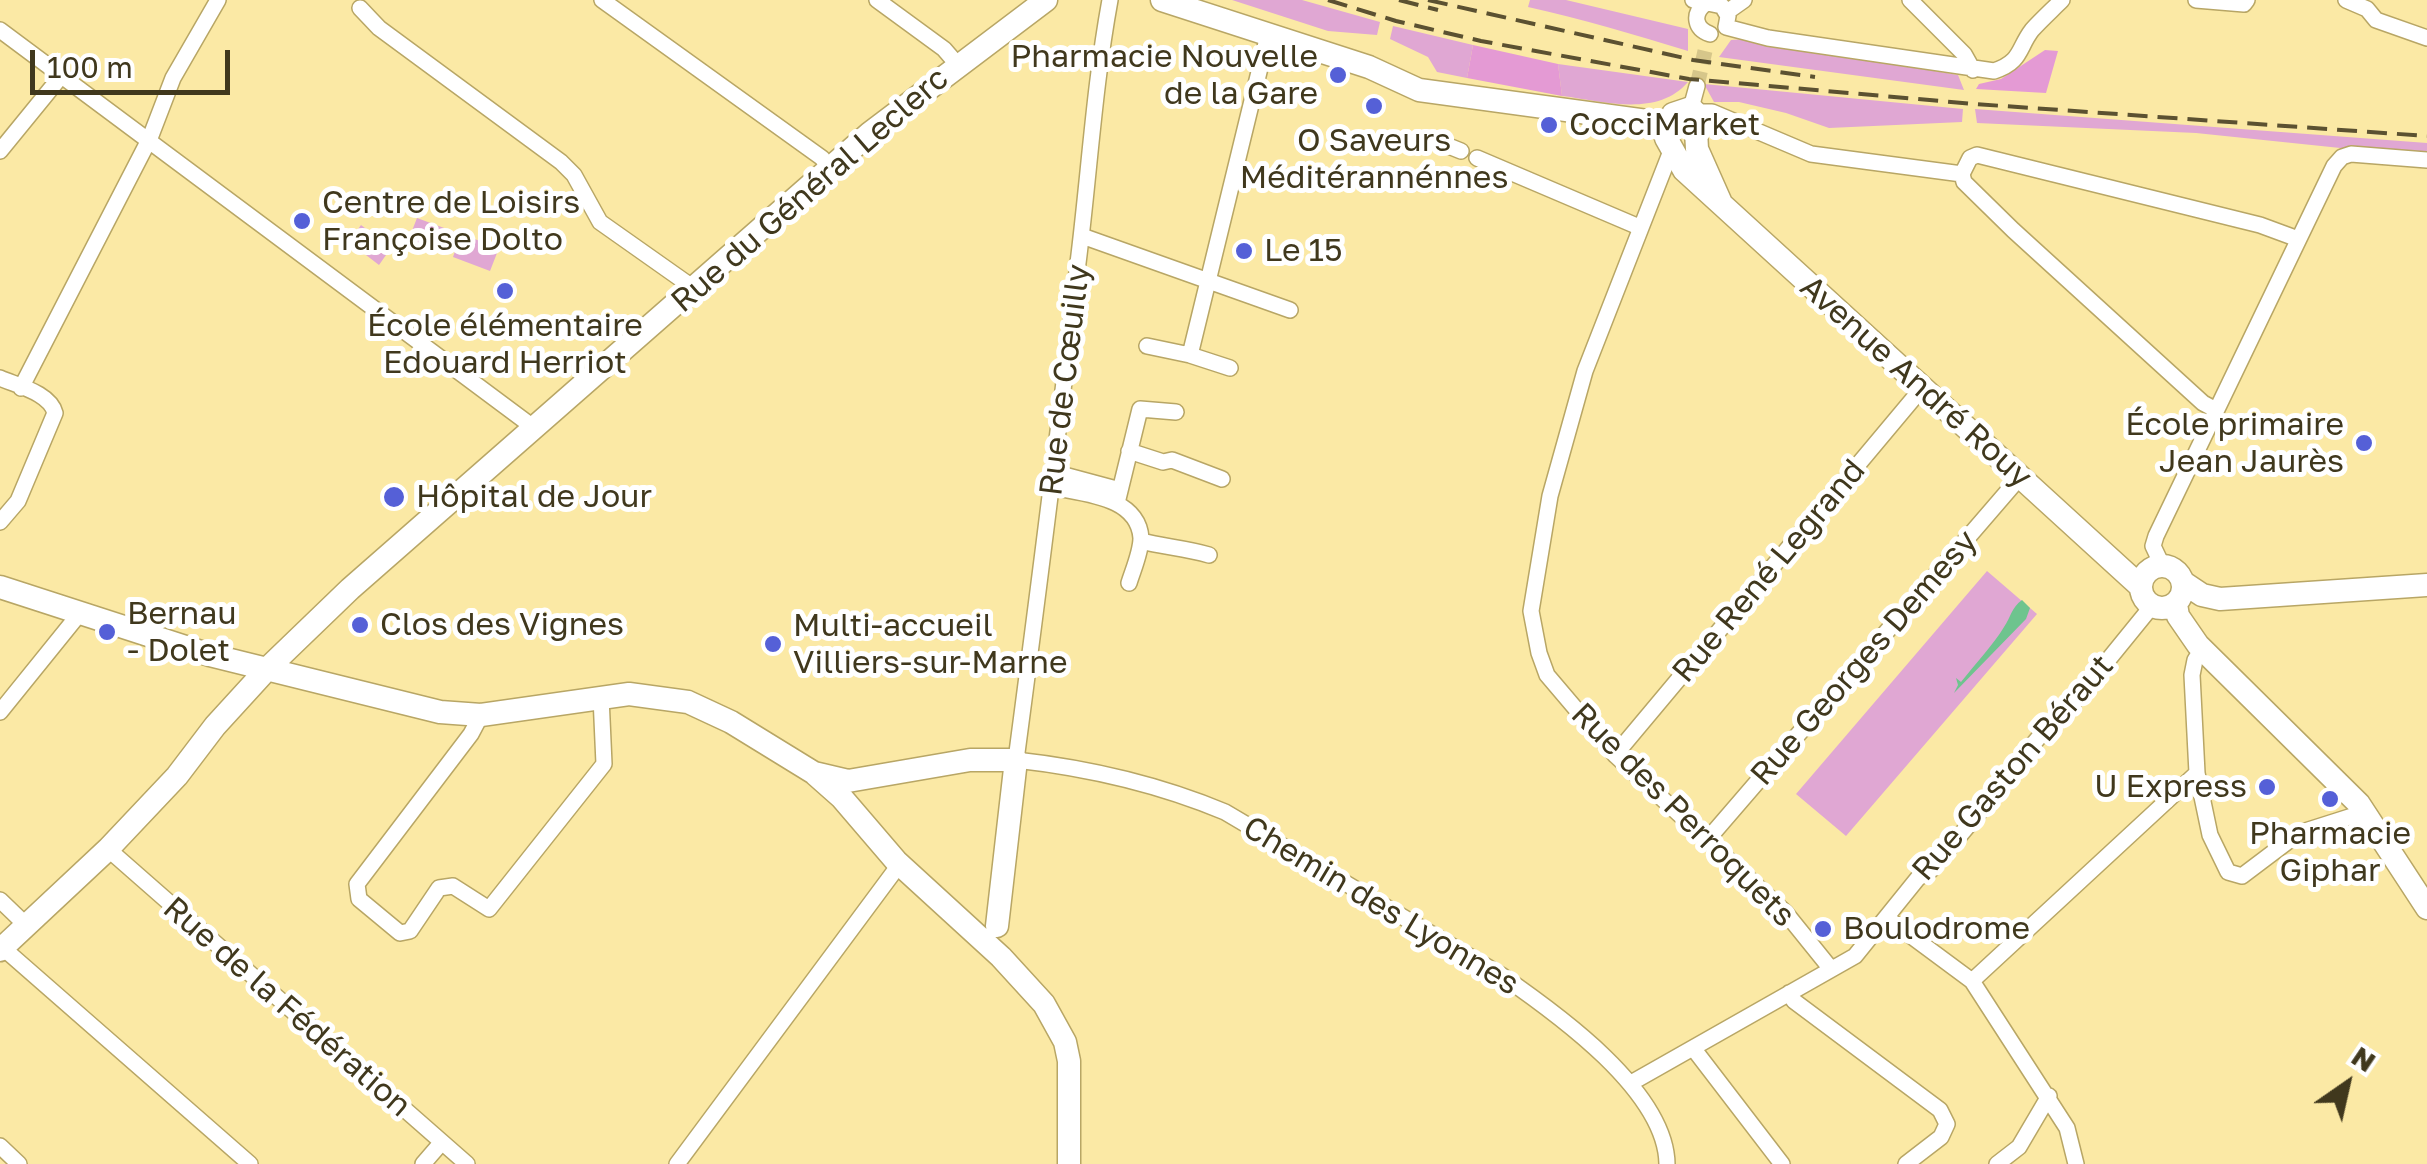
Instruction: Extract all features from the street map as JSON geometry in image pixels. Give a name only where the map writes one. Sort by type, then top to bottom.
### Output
[{"type":"main road","name":"Rue du Général Leclerc","points":[[2,949],[108,850],[273,669],[363,580],[533,426],[870,133],[1046,0]]},
{"type":"main road","points":[[1162,0],[1369,66],[1419,90],[1668,124]]},
{"type":"main road","points":[[1695,102],[1681,152],[1666,138],[1668,124],[1673,114],[1695,102]]},
{"type":"main road","name":"Avenue André Rouy","points":[[1681,152],[1722,203],[2110,560],[2160,589],[2176,634],[2200,647],[2365,812],[2427,908]]},
{"type":"main road","points":[[2160,589],[2220,599],[2427,584]]},
{"type":"main road","points":[[0,587],[210,655],[440,712],[481,715],[629,694],[688,702],[769,743],[845,789],[900,865],[1001,957],[1044,1004],[1065,1042],[1070,1079],[1065,1162]]},
{"type":"main road","points":[[845,789],[970,760],[1016,760],[997,926]]},
{"type":"street","points":[[602,0],[822,158],[830,169]]},
{"type":"street","points":[[878,0],[958,64]]},
{"type":"street","name":"Rue de Cœuilly","points":[[1016,760],[1082,236],[1086,165],[1110,0]]},
{"type":"street","points":[[1744,0],[1726,19],[1720,32],[1710,34],[1697,22],[1700,1],[1718,4],[1726,19],[1768,38],[1994,71],[2024,51],[2031,32],[2062,0]]},
{"type":"street","points":[[1910,0],[1964,54],[1972,70]]},
{"type":"street","points":[[2196,0],[2244,4],[2248,0]]},
{"type":"street","points":[[2346,0],[2374,4],[2376,20],[2427,38]]},
{"type":"street","points":[[21,388],[150,138],[173,78],[216,1]]},
{"type":"street","points":[[360,8],[379,28],[561,162],[574,174],[600,222],[694,289]]},
{"type":"street","points":[[0,30],[533,426]]},
{"type":"street","points":[[1190,355],[1268,34]]},
{"type":"street","points":[[1705,52],[1710,34]]},
{"type":"street","points":[[0,151],[62,75]]},
{"type":"street","points":[[1695,102],[1811,154],[1962,174]]},
{"type":"street","points":[[1431,139],[1460,152]]},
{"type":"street","name":"Rue des Perroquets","points":[[1681,152],[1639,228],[1584,371],[1550,496],[1531,610],[1547,675],[1615,756],[1785,912],[1831,969]]},
{"type":"street","points":[[2160,589],[2154,541],[2334,166],[2342,157],[2362,153],[2427,160]]},
{"type":"street","points":[[2216,410],[2203,403],[2013,230],[1964,182],[1962,174],[1977,154],[2298,239]]},
{"type":"street","points":[[1477,158],[1639,228]]},
{"type":"street","points":[[1082,236],[1290,310]]},
{"type":"street","points":[[1144,346],[1230,368]]},
{"type":"street","points":[[0,378],[52,402],[55,413],[18,500],[0,522]]},
{"type":"street","name":"Rue René Legrand","points":[[1615,756],[1923,387]]},
{"type":"street","points":[[1119,496],[1140,409],[1176,412]]},
{"type":"street","points":[[1129,451],[1164,462],[1172,460],[1222,479]]},
{"type":"street","name":"Rue Georges Demesy","points":[[1708,839],[2020,477]]},
{"type":"street","points":[[1053,480],[1119,496],[1135,516],[1141,540],[1128,583]]},
{"type":"street","points":[[1141,540],[1164,547],[1178,545],[1209,555]]},
{"type":"street","name":"Rue Gaston Béraut","points":[[1831,969],[1855,956],[1918,878],[1931,870],[2056,717],[2065,713],[2160,589]]},
{"type":"street","points":[[0,712],[80,613]]},
{"type":"street","points":[[2200,647],[2192,675],[2197,773],[2210,835],[2228,872],[2242,876],[2299,833],[2365,812]]},
{"type":"street","points":[[481,715],[472,734],[357,884],[359,899],[400,934],[410,931],[439,888],[453,886],[490,909],[604,764],[602,697]]},
{"type":"street","name":"Chemin des Lyonnes","points":[[1016,760],[1058,764],[1178,792],[1225,812],[1501,975],[1543,1004],[1631,1083],[1660,1127],[1666,1164]]},
{"type":"street","points":[[1972,981],[2197,773]]},
{"type":"street","name":"Rue de la Fédération","points":[[108,850],[467,1164]]},
{"type":"street","points":[[677,1164],[900,865]]},
{"type":"street","points":[[0,900],[26,926]]},
{"type":"street","points":[[1888,918],[1972,981],[2067,1128],[2076,1164]]},
{"type":"street","points":[[974,935],[997,926],[1001,957]]},
{"type":"street","points":[[2,949],[250,1164]]},
{"type":"street","points":[[1631,1083],[1831,969]]},
{"type":"street","points":[[1789,993],[1794,1001],[1940,1110],[1947,1124],[1941,1137],[1906,1164]]},
{"type":"street","points":[[1693,1048],[1782,1164]]},
{"type":"street","points":[[1997,1164],[2019,1147],[2048,1096]]},
{"type":"street","points":[[422,1164],[442,1142]]},
{"type":"street","points":[[0,1146],[19,1164]]},
{"type":"shaded area","points":[[1232,0],[1302,0],[1380,22],[1377,35],[1328,31]]},
{"type":"shaded area","points":[[1530,0],[1566,0],[1688,29],[1688,51],[1528,7]]},
{"type":"shaded area","points":[[1393,26],[1473,45],[1467,78],[1437,72],[1428,57],[1390,39]]},
{"type":"shaded area","points":[[1745,39],[1958,75],[1964,90],[1719,57],[1731,40]]},
{"type":"shaded area","points":[[1473,45],[1558,64],[1562,96],[1467,78]]},
{"type":"shaded area","points":[[2045,50],[2058,51],[2046,93],[1976,89],[1979,84],[2001,79]]},
{"type":"shaded area","points":[[1558,64],[1688,82],[1675,93],[1645,104],[1595,101],[1562,96]]},
{"type":"shaded area","points":[[1704,84],[1963,109],[1962,122],[1829,128],[1739,102],[1714,102]]},
{"type":"shaded area","points":[[1975,109],[2427,143],[2427,157],[2196,133],[1977,123]]},
{"type":"shaded area","points":[[417,218],[455,232],[446,255],[408,241]]},
{"type":"shaded area","points":[[361,225],[391,248],[379,265],[349,242]]},
{"type":"shaded area","points":[[461,234],[499,248],[490,271],[453,257]]},
{"type":"shaded area","points":[[1987,571],[2037,614],[1846,836],[1796,794]]},
{"type":"shaded area","points":[[2022,600],[2030,608],[2026,619],[1954,693],[1956,678],[1961,682]]},
{"type":"tunnel","points":[[1697,86],[1705,51]]},
{"type":"railway","points":[[1328,0],[1481,41],[1689,79],[2427,136]]},
{"type":"railway","points":[[1399,0],[1438,10]]},
{"type":"railway","points":[[1428,0],[1693,60],[1815,77]]},
{"type":"place","name":"Pharmacie Nouvelle de la Gare","points":[[1338,75]]},
{"type":"place","name":"O Saveurs Méditérannénnes","points":[[1374,106]]},
{"type":"place","name":"CocciMarket","points":[[1549,125]]},
{"type":"place","name":"Centre de Loisirs Françoise Dolto","points":[[302,221]]},
{"type":"place","name":"Le 15","points":[[1244,251]]},
{"type":"place","name":"École élémentaire Edouard Herriot","points":[[505,291]]},
{"type":"place","name":"École primaire Jean Jaurès","points":[[2364,443]]},
{"type":"place","name":"Hôpital de Jour","points":[[394,497]]},
{"type":"place","name":"Clos des Vignes","points":[[360,625]]},
{"type":"place","name":"Bernau - Dolet","points":[[107,632]]},
{"type":"place","name":"Multi-accueil Villiers-sur-Marne","points":[[773,644]]},
{"type":"place","name":"U Express","points":[[2267,787]]},
{"type":"place","name":"Pharmacie Giphar","points":[[2330,799]]},
{"type":"place","name":"Boulodrome","points":[[1823,929]]}]
